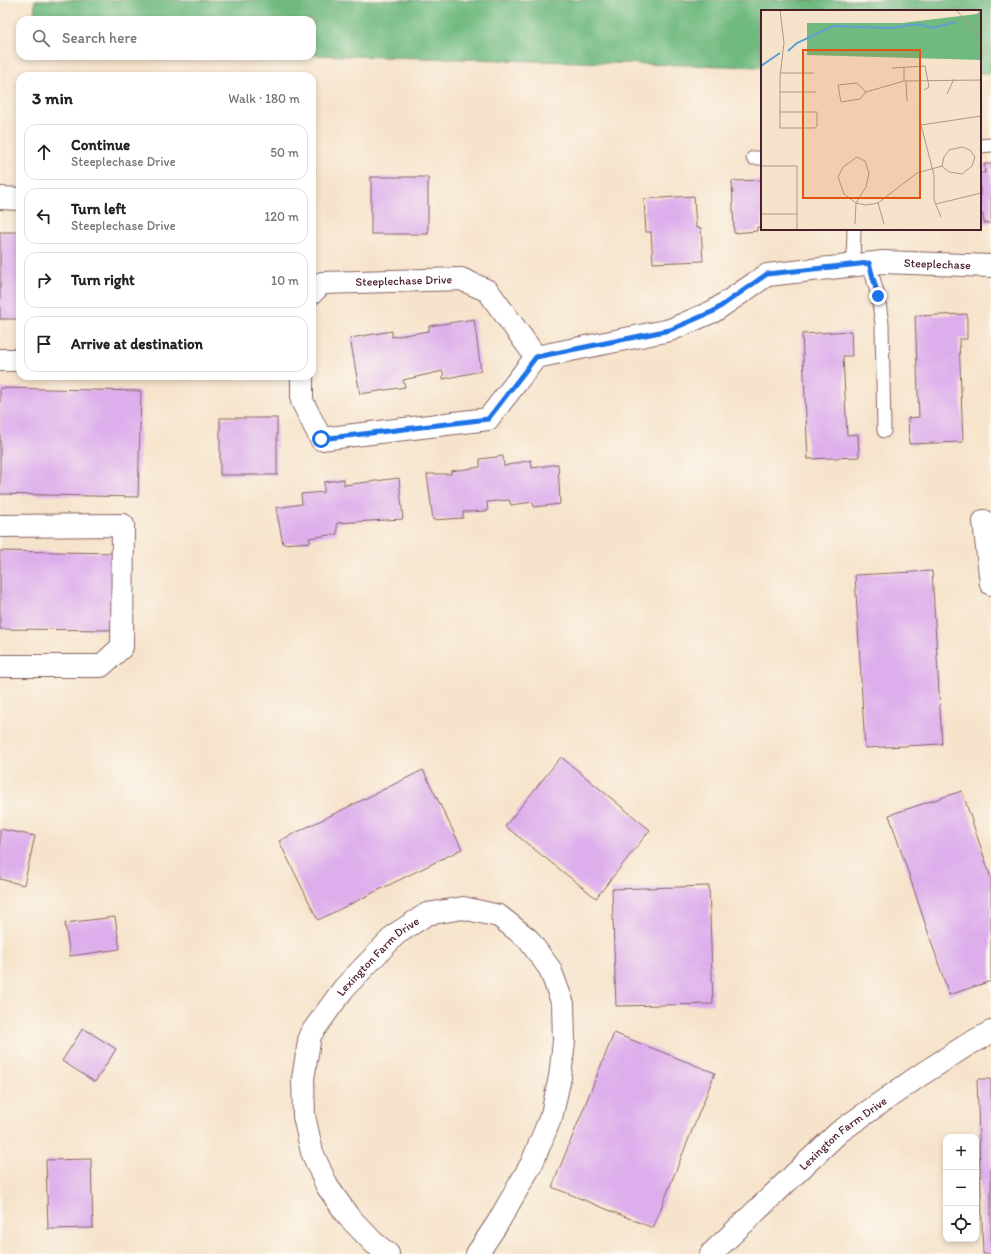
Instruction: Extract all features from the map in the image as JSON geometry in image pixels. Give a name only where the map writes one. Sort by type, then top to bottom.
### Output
[{"type":"street","points":[[0,198],[16,199]]},
{"type":"street","points":[[302,380],[302,401],[321,439],[488,419],[536,357],[670,330],[714,311],[767,274],[868,263]]},
{"type":"street","name":"Steeplechase","points":[[868,263],[991,266]]},
{"type":"street","name":"Steeplechase Drive","points":[[316,289],[322,283],[461,280],[488,291],[536,357]]},
{"type":"street","points":[[0,360],[16,360]]},
{"type":"street","points":[[984,521],[991,584]]},
{"type":"street","points":[[0,526],[123,525],[122,646],[101,666],[0,666]]},
{"type":"street","name":"Lexington Farm Drive","points":[[388,1254],[374,1243],[348,1216],[327,1186],[312,1152],[304,1116],[303,1079],[310,1035],[344,988],[396,934],[427,914],[463,908],[499,916],[528,939],[550,969],[563,1004],[563,1048],[560,1077],[552,1114],[532,1163],[497,1224],[477,1254]]},
{"type":"street","name":"Lexington Farm Drive","points":[[711,1254],[839,1132],[966,1045],[991,1032]]},
{"type":"lane","points":[[981,146],[991,145]]},
{"type":"lane","points":[[854,230],[868,263],[878,296],[882,324],[884,432]]},
{"type":"green space","points":[[35,0],[991,0],[991,73],[981,73],[981,10],[761,10],[761,67],[316,55],[316,16],[34,16]]},
{"type":"building","points":[[984,164],[991,164],[991,223],[984,223],[983,214],[981,214],[981,173],[985,173]]},
{"type":"building","points":[[371,177],[428,177],[428,234],[371,234]]},
{"type":"building","points":[[761,180],[761,227],[757,227],[757,231],[734,233],[732,181]]},
{"type":"building","points":[[694,196],[696,228],[701,228],[703,261],[653,263],[651,232],[646,232],[644,199]]},
{"type":"building","points":[[0,232],[16,232],[16,319],[0,319]]},
{"type":"building","points":[[967,314],[967,339],[959,339],[963,442],[909,444],[908,418],[919,417],[915,316]]},
{"type":"building","points":[[474,319],[481,371],[443,379],[443,371],[403,380],[405,387],[360,394],[350,338],[392,331],[392,337],[429,331],[429,326]]},
{"type":"building","points":[[851,331],[852,356],[843,356],[847,435],[858,434],[859,457],[808,459],[802,334]]},
{"type":"building","points":[[0,388],[141,391],[138,497],[0,494]]},
{"type":"building","points":[[220,418],[277,418],[277,475],[220,475]]},
{"type":"building","points":[[503,456],[504,466],[531,460],[532,468],[558,464],[560,504],[534,507],[533,502],[511,505],[509,500],[487,502],[488,511],[463,512],[463,518],[433,520],[427,474],[451,474],[451,471],[480,467],[480,459]]},
{"type":"building","points":[[399,478],[403,519],[337,523],[337,534],[309,538],[311,542],[283,544],[276,508],[302,504],[301,494],[324,492],[324,482],[344,479],[344,485]]},
{"type":"building","points":[[0,551],[116,553],[115,630],[0,629]]},
{"type":"building","points":[[932,571],[942,744],[865,748],[855,575]]},
{"type":"building","points":[[561,757],[650,830],[596,898],[505,826]]},
{"type":"building","points":[[423,770],[462,849],[318,920],[279,841]]},
{"type":"building","points":[[962,791],[991,878],[991,981],[949,995],[889,815]]},
{"type":"building","points":[[0,829],[35,836],[24,885],[0,879]]},
{"type":"building","points":[[709,886],[713,1004],[616,1006],[612,889]]},
{"type":"building","points":[[115,917],[120,949],[70,956],[65,923]]},
{"type":"building","points":[[83,1028],[116,1049],[95,1082],[62,1061]]},
{"type":"building","points":[[614,1033],[715,1073],[653,1228],[552,1187]]},
{"type":"building","points":[[977,1079],[991,1079],[991,1254],[983,1254]]},
{"type":"building","points":[[91,1159],[93,1228],[48,1229],[46,1160]]},
{"type":"route","points":[[321,439],[488,419],[536,357],[670,330],[714,311],[767,274],[869,263],[878,296]]}]
